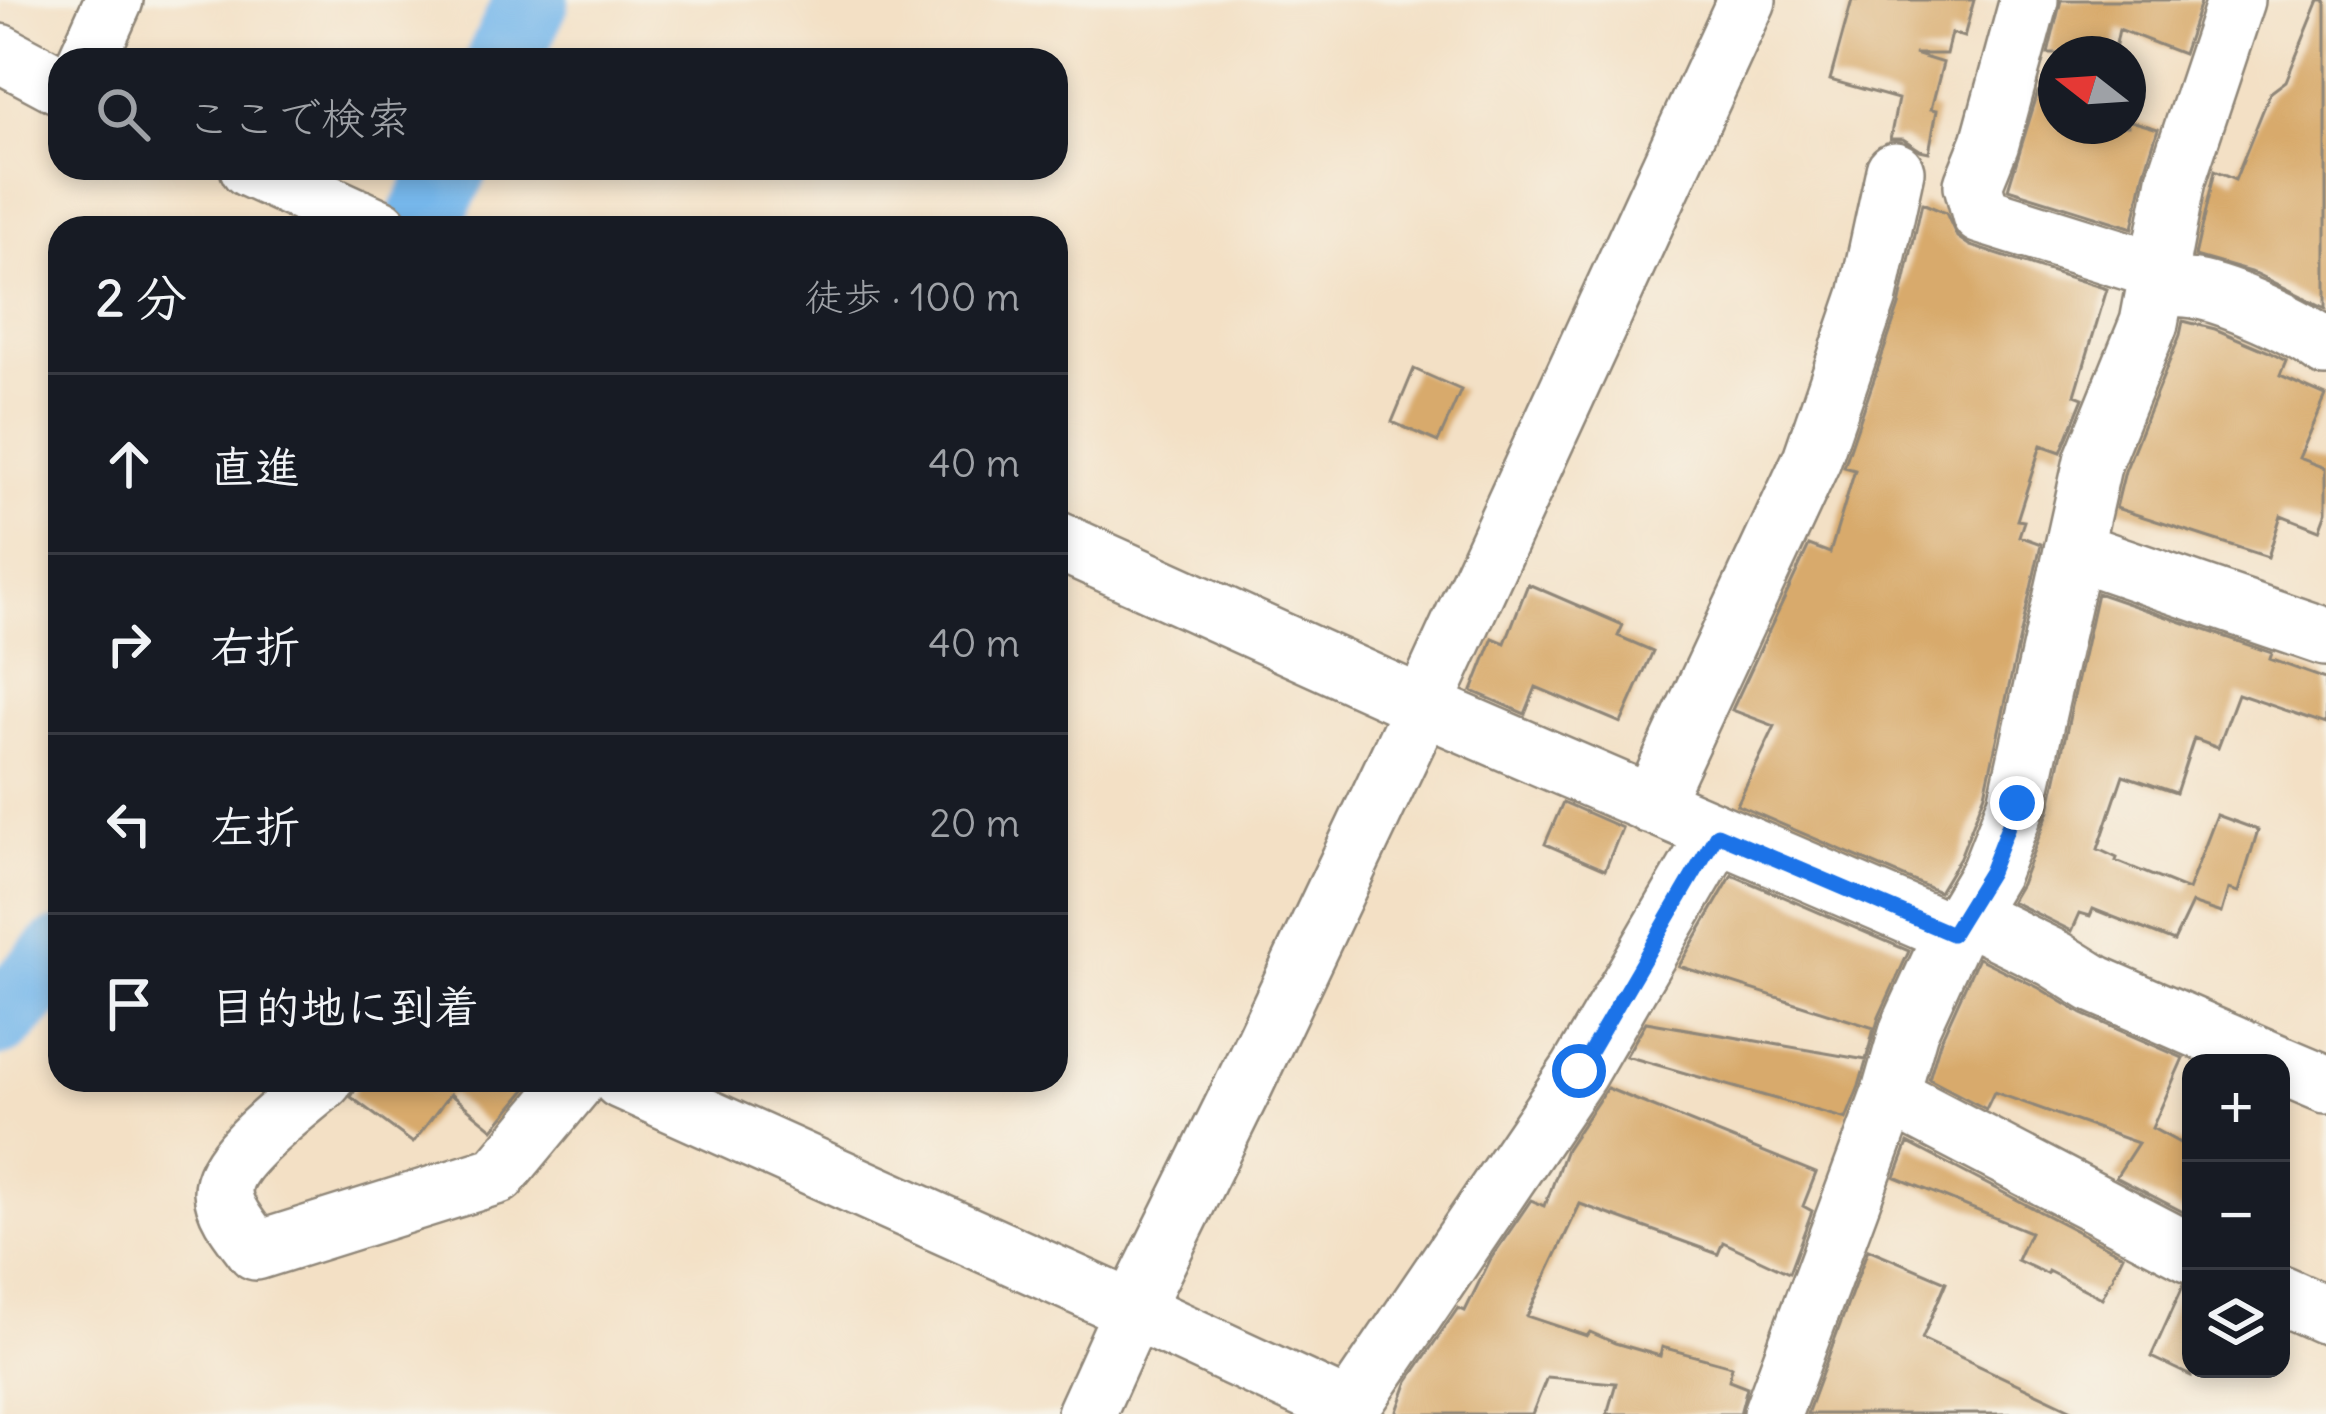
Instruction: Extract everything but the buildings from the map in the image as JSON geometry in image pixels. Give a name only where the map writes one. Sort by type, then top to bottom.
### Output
[{"type":"street","points":[[92,48],[114,0]]},
{"type":"street","points":[[1086,1414],[1423,706],[1747,0]]},
{"type":"street","points":[[2029,0],[1990,143],[1973,185],[1981,215],[2264,314],[2326,347]]},
{"type":"street","points":[[1772,1414],[1890,1096],[1909,1030],[1959,924],[1990,872],[2017,803],[2093,461],[2150,323],[2176,180],[2236,0]]},
{"type":"street","points":[[0,53],[48,79]]},
{"type":"street","points":[[1651,805],[1812,459],[1868,296],[1895,171]]},
{"type":"street","points":[[276,180],[355,216]]},
{"type":"street","points":[[1068,545],[1717,834],[2055,959],[2110,991],[2255,1054]]},
{"type":"street","points":[[2073,550],[2326,637]]},
{"type":"street","points":[[648,1092],[1348,1412],[1579,1071],[1717,834]]},
{"type":"street","points":[[2290,1069],[2326,1084]]},
{"type":"street","points":[[310,1092],[240,1154],[227,1176],[223,1192],[228,1209],[256,1251],[499,1175],[568,1092]]},
{"type":"street","points":[[1890,1096],[2182,1248]]},
{"type":"street","points":[[2290,1299],[2326,1315]]},
{"type":"waterway","points":[[509,48],[532,0]]},
{"type":"waterway","points":[[427,216],[444,180]]},
{"type":"waterway","points":[[0,1019],[48,968]]},
{"type":"route","points":[[1579,1071],[1717,834],[1952,934],[1990,872],[2017,803]]}]
